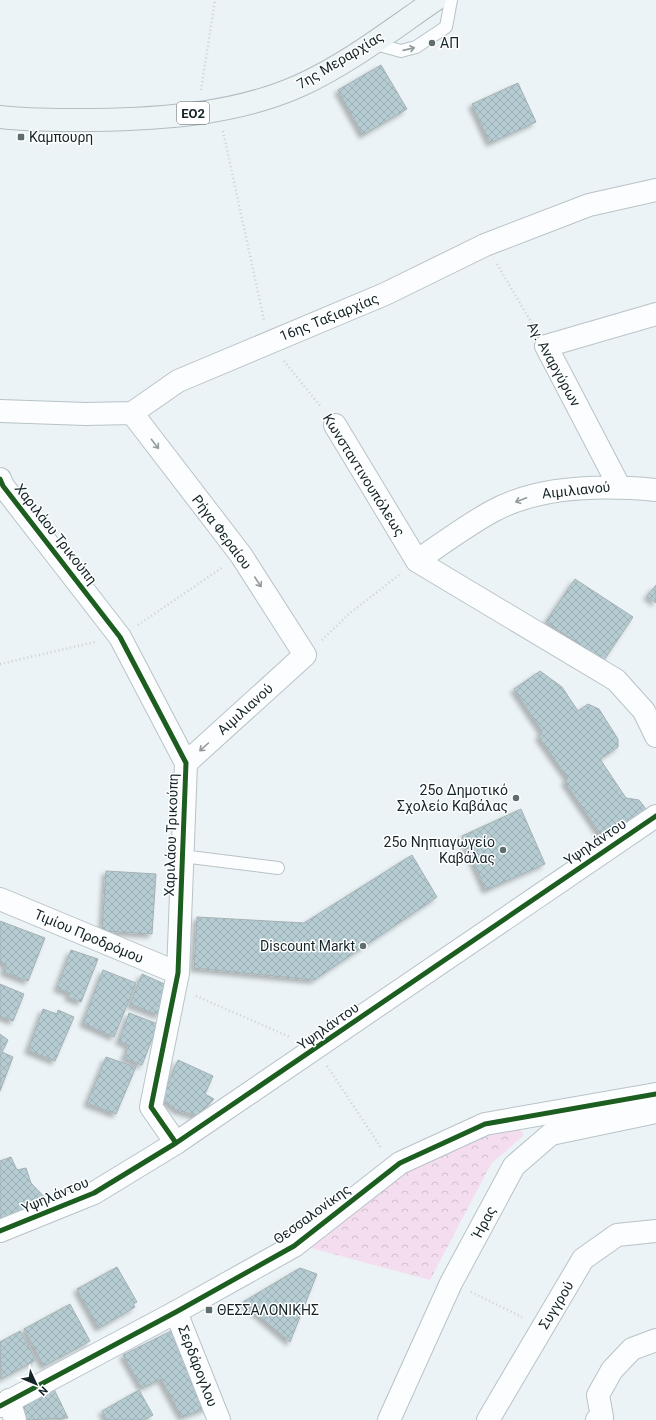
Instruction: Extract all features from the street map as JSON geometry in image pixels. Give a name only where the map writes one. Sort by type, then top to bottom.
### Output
[{"type":"main road","name":"7ης Μεραρχίας","points":[[0,117],[26,120],[143,119],[208,111],[269,97],[300,86],[320,76],[435,0]]},
{"type":"street","name":"16ης Ταξιαρχίας","points":[[132,413],[178,381],[385,294],[485,245],[589,205],[656,190]]},
{"type":"street","points":[[546,346],[656,314]]},
{"type":"street","name":"Αγ. Αναργύρων","points":[[546,346],[619,486]]},
{"type":"street","points":[[0,411],[86,414],[132,413]]},
{"type":"street","name":"Ρήγα Φεραίου","points":[[132,413],[240,555],[305,655]]},
{"type":"street","name":"Κωνσταντινουπόλεως","points":[[335,424],[417,561],[616,680],[644,711],[656,736]]},
{"type":"street","name":"Χαριλάου Τρικούπη","points":[[0,479],[120,637],[186,763],[178,973],[151,1107],[176,1143]]},
{"type":"street","name":"Αιμιλιανού","points":[[417,561],[492,511],[538,493],[619,486],[656,490]]},
{"type":"street","name":"Αιμιλιανού","points":[[186,763],[305,655]]},
{"type":"street","name":"Υψηλάντου","points":[[0,1231],[94,1193],[176,1143],[656,816]]},
{"type":"street","name":"Τιμίου Προδρόμου","points":[[0,899],[178,973]]},
{"type":"street","name":"Θεσσαλονίκης","points":[[8,1408],[294,1246],[400,1163],[485,1124],[656,1094]]},
{"type":"street","name":"Ήρας","points":[[389,1420],[451,1283],[514,1166],[551,1134],[656,1112]]},
{"type":"street","name":"Συγγρού","points":[[488,1420],[583,1259],[617,1234],[656,1231]]},
{"type":"street","name":"Σερδάρογλου","points":[[176,1312],[219,1420]]},
{"type":"street","points":[[602,1419],[598,1395],[612,1370],[632,1349],[656,1340]]},
{"type":"lane","points":[[371,43],[401,51],[416,47],[446,27],[451,0]]},
{"type":"lane","points":[[182,856],[278,868]]},
{"type":"path","points":[[208,111],[215,0]]},
{"type":"path","points":[[0,664],[120,637],[240,555]]},
{"type":"path","points":[[305,655],[350,613],[417,561]]},
{"type":"path","points":[[451,1283],[542,1327]]},
{"type":"green space","points":[[517,1125],[524,1135],[491,1164],[430,1280],[307,1247],[418,1161]]},
{"type":"building","points":[[381,65],[407,109],[363,135],[338,90]]},
{"type":"building","points":[[518,83],[536,122],[490,143],[472,104]]},
{"type":"building","points":[[575,579],[633,617],[604,660],[546,622]]},
{"type":"building","points":[[656,585],[656,603],[647,596]]},
{"type":"building","points":[[540,671],[562,687],[578,711],[588,704],[599,709],[618,739],[618,747],[600,759],[626,798],[639,800],[646,809],[642,820],[608,845],[565,782],[568,778],[539,737],[542,731],[514,689]]},
{"type":"building","name":"25ο Νηπιαγωγείο Καβάλας","points":[[521,809],[545,864],[486,890],[462,836]]},
{"type":"building","points":[[412,855],[437,897],[314,980],[194,968],[197,917],[304,923]]},
{"type":"building","points":[[106,871],[156,874],[152,934],[102,931]]},
{"type":"building","points":[[0,921],[45,938],[28,981],[4,972],[6,964],[0,962]]},
{"type":"building","points":[[71,950],[98,959],[81,1002],[68,997],[70,993],[57,988]]},
{"type":"building","points":[[103,970],[136,983],[114,1037],[83,1023]]},
{"type":"building","points":[[142,974],[169,986],[159,1015],[130,1004]]},
{"type":"building","points":[[0,984],[24,994],[13,1021],[0,1016]]},
{"type":"building","points":[[43,1009],[57,1014],[58,1010],[74,1017],[55,1061],[28,1050]]},
{"type":"building","points":[[129,1013],[158,1024],[142,1065],[124,1058],[129,1045],[119,1041]]},
{"type":"building","points":[[0,1034],[8,1040],[2,1052],[13,1057],[0,1091]]},
{"type":"building","points":[[106,1057],[136,1067],[116,1114],[87,1103]]},
{"type":"building","points":[[178,1060],[213,1076],[205,1094],[214,1099],[198,1116],[177,1110],[162,1098]]},
{"type":"building","points":[[11,1157],[17,1170],[26,1168],[31,1183],[51,1204],[0,1223],[0,1161]]},
{"type":"building","points":[[117,1267],[137,1302],[133,1304],[135,1307],[99,1328],[77,1289]]},
{"type":"building","points":[[300,1268],[317,1274],[290,1342],[243,1302]]},
{"type":"building","points":[[70,1304],[90,1341],[44,1366],[24,1329]]},
{"type":"building","points":[[177,1328],[212,1406],[182,1417],[161,1379],[142,1388],[123,1355]]},
{"type":"building","points":[[20,1331],[36,1360],[1,1379],[0,1342]]},
{"type":"building","points":[[52,1385],[68,1418],[27,1420],[21,1403]]},
{"type":"building","points":[[139,1390],[153,1415],[144,1420],[107,1420],[102,1411]]},
{"type":"cycle path","points":[[0,479],[3,486],[120,637],[186,763],[178,973],[151,1107],[176,1143]]},
{"type":"cycle path","points":[[0,1231],[94,1193],[176,1143],[656,816]]},
{"type":"cycle path","points":[[0,1406],[176,1312],[294,1246],[400,1163],[485,1124],[656,1094]]},
{"type":"place","name":"ΑΠ","points":[[432,43]]},
{"type":"place","name":"Καμπουρη","points":[[21,137]]},
{"type":"place","name":"25ο Δημοτικό Σχολείο Καβάλας","points":[[516,798]]},
{"type":"place","name":"25ο Νηπιαγωγείο Καβάλας","points":[[503,850]]},
{"type":"place","name":"Discount Markt","points":[[363,946]]},
{"type":"place","name":"ΘΕΣΣΑΛΟΝΙΚΗΣ","points":[[209,1310]]}]
